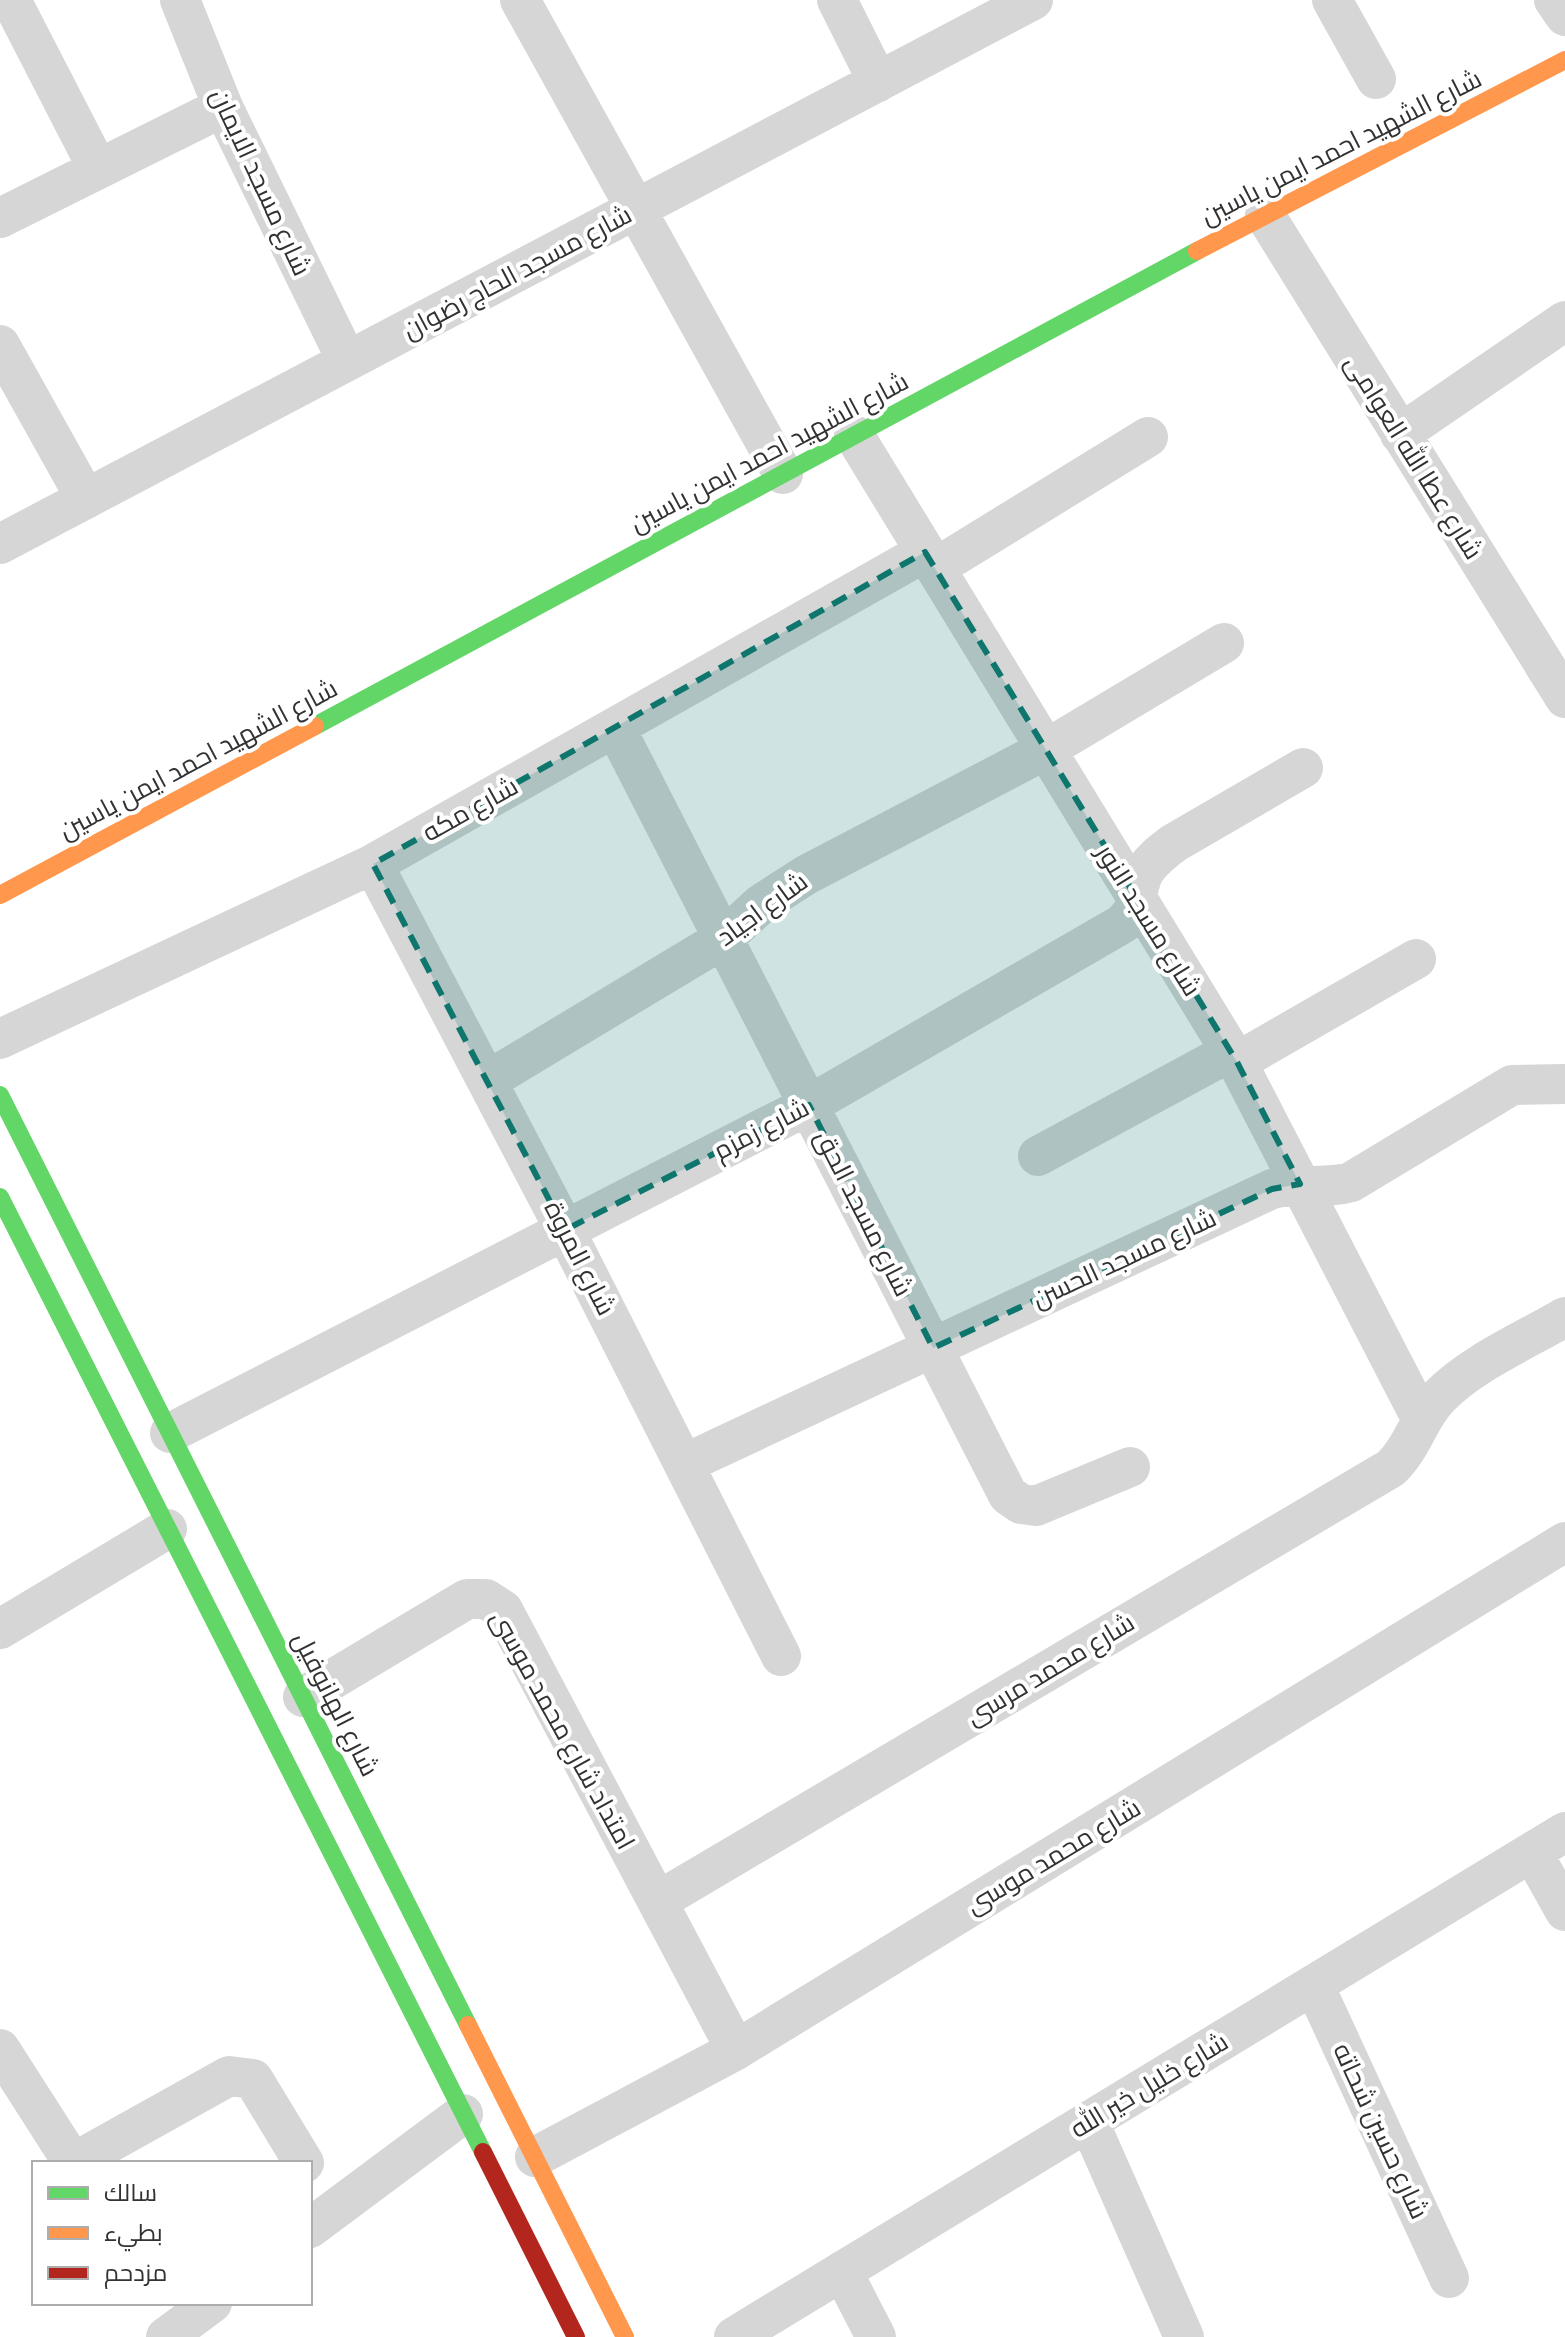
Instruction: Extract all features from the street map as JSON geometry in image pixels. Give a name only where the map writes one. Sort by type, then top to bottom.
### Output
[{"type":"street","points":[[11,0],[98,169]]},
{"type":"street","name":"شارع مسجد الايمان","points":[[180,0],[223,107],[347,361]]},
{"type":"street","points":[[520,0],[783,474]]},
{"type":"street","points":[[837,0],[878,82]]},
{"type":"street","name":"شارع مسجد الحاج رضوان","points":[[0,544],[1033,0]]},
{"type":"street","points":[[1332,0],[1376,79]]},
{"type":"street","points":[[1554,0],[1565,16]]},
{"type":"street","name":"شارع الشهيد احمد ايمن ياسين","points":[[0,895],[1265,215],[1565,60]]},
{"type":"street","points":[[0,218],[223,107]]},
{"type":"street","name":"شارع عطا الله العوامى","points":[[1265,215],[1400,434],[1552,651],[1565,698]]},
{"type":"street","points":[[1400,434],[1565,321]]},
{"type":"street","points":[[0,345],[86,499]]},
{"type":"street","name":"شارع مسجد النور","points":[[854,435],[1234,1057],[1421,1418]]},
{"type":"street","name":"شارع مكه","points":[[0,1039],[373,864],[615,727],[930,560],[1148,437]]},
{"type":"street","name":"شارع اجياد","points":[[487,1081],[723,939],[761,904],[806,875],[1045,750],[1224,643]]},
{"type":"street","name":"شارع مسجد الحق","points":[[615,727],[1008,1495],[1021,1504],[1036,1506],[1130,1467]]},
{"type":"street","name":"شارع زمزم","points":[[170,1433],[809,1105],[1122,924],[1139,903],[1142,877],[1155,858],[1174,843],[1303,768]]},
{"type":"street","name":"شارع المروة","points":[[373,864],[565,1230],[781,1656]]},
{"type":"street","points":[[1038,1156],[1234,1057],[1416,959]]},
{"type":"street","name":"شارع مسجد الحسن","points":[[684,1464],[1272,1189],[1300,1184],[1335,1187],[1351,1182],[1512,1085],[1565,1084]]},
{"type":"street","name":"شارع الهانوفيل","points":[[0,1095],[625,2337]]},
{"type":"street","points":[[3,1211],[576,2337]]},
{"type":"street","name":"شارع محمد مرسى","points":[[658,1901],[1391,1468],[1405,1454],[1421,1418],[1441,1395],[1466,1376],[1565,1317]]},
{"type":"street","points":[[0,1629],[167,1529]]},
{"type":"street","name":"شارع محمد موسى","points":[[535,2157],[736,2050],[1565,1542]]},
{"type":"street","name":"امتداد شارع محمد موسى","points":[[303,1697],[467,1599],[495,1603],[503,1610],[736,2050]]},
{"type":"street","points":[[1549,1842],[1565,1911]]},
{"type":"street","name":"شارع خليل خير الله","points":[[734,2337],[1549,1842]]},
{"type":"street","name":"شارع حسين شحاته","points":[[1314,1985],[1449,2278]]},
{"type":"street","points":[[0,2049],[72,2161]]},
{"type":"street","points":[[77,2161],[229,2076],[242,2075],[253,2079],[303,2161]]},
{"type":"street","points":[[312,2181],[321,2219],[463,2114]]},
{"type":"street","points":[[1089,2122],[1184,2337]]},
{"type":"street","points":[[842,2271],[876,2337]]},
{"type":"highlighted area","points":[[925,552],[1237,1062],[1300,1184],[1272,1189],[933,1348],[809,1105],[565,1230],[373,864]]},
{"type":"traffic: fast","points":[[315,726],[1197,251]]},
{"type":"traffic: fast","points":[[0,1095],[468,2025]]},
{"type":"traffic: fast","points":[[0,1197],[483,2152]]},
{"type":"traffic: slow","points":[[1197,251],[1565,60]]},
{"type":"traffic: slow","points":[[0,895],[315,726]]},
{"type":"traffic: slow","points":[[468,2025],[625,2337]]},
{"type":"traffic: jam","points":[[483,2152],[576,2337]]}]
